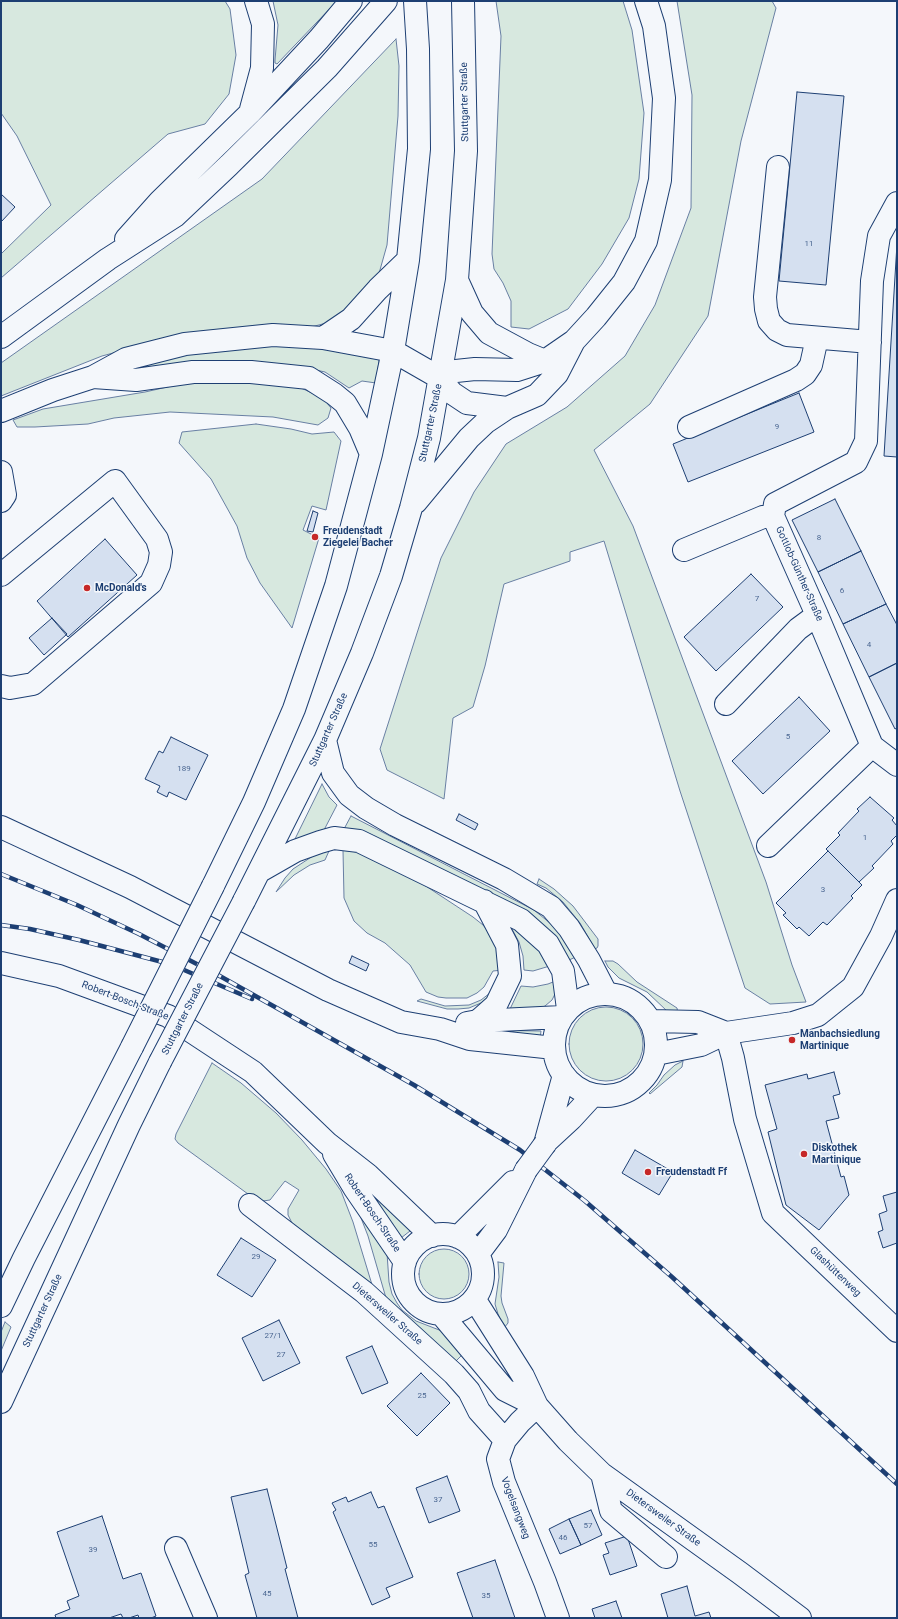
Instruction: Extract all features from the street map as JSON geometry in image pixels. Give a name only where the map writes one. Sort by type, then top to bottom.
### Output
[{"type":"main road","points":[[250,113],[262,68],[263,24],[256,1]]},
{"type":"main road","points":[[108,259],[160,201],[250,113],[319,39],[350,1]]},
{"type":"main road","points":[[1,337],[108,259],[175,216],[229,165],[326,68],[386,1]]},
{"type":"main road","points":[[1,1306],[214,886],[254,802],[294,709],[336,586],[371,454],[393,351],[408,260],[419,149],[418,49],[415,1]]},
{"type":"main road","name":"Stuttgarter Straße","points":[[1,1402],[129,1125],[326,740],[362,653],[391,576],[411,508],[428,438],[457,280],[466,151],[463,1]]},
{"type":"main road","points":[[440,378],[456,370],[517,370],[545,361],[574,341],[596,317],[624,282],[646,241],[660,180],[664,98],[654,26],[646,1]]},
{"type":"main road","points":[[778,167],[765,297],[766,310],[769,320],[777,330],[788,335],[870,342]]},
{"type":"main road","name":"Gottlob-Günther-Straße","points":[[897,203],[879,236],[872,281],[866,441],[856,462],[775,504],[772,516],[817,615],[872,746],[897,765]]},
{"type":"main road","points":[[323,338],[351,318],[408,260]]},
{"type":"main road","points":[[457,280],[472,313],[489,333],[528,354],[545,361]]},
{"type":"main road","points":[[1,411],[53,390],[93,377],[126,359],[184,344],[273,335],[323,338],[393,351],[440,378],[452,392],[467,403],[506,408]]},
{"type":"main road","points":[[689,426],[796,380],[805,374],[811,365],[817,338]]},
{"type":"main road","points":[[411,508],[469,438],[486,422],[506,408],[537,395],[557,374],[574,341]]},
{"type":"main road","points":[[93,377],[136,380],[193,372],[251,372],[309,378],[345,403],[360,428],[371,454]]},
{"type":"main road","points":[[1,472],[5,495],[1,501]]},
{"type":"main road","points":[[1,575],[115,481],[157,539],[160,552],[159,565],[152,583],[33,684],[10,688],[1,686]]},
{"type":"main road","points":[[684,550],[763,517],[772,516]]},
{"type":"main road","points":[[726,704],[798,629],[817,615]]},
{"type":"main road","points":[[326,740],[333,773],[349,795],[366,808],[395,825],[504,879],[551,908],[569,928],[590,960],[606,993]]},
{"type":"main road","points":[[768,846],[872,746]]},
{"type":"main road","points":[[1,827],[130,887],[328,990],[401,1022],[440,1029],[470,1039],[554,1048]]},
{"type":"main road","points":[[260,871],[295,851],[320,842],[334,838],[359,841],[520,920],[548,944],[563,971],[565,1013]]},
{"type":"main road","points":[[656,1054],[701,1045],[726,1033],[793,1023],[818,1015],[853,987],[889,940],[897,900]]},
{"type":"main road","points":[[478,1021],[496,1006],[510,976],[507,945],[484,901]]},
{"type":"main road","name":"Robert-Bosch-Straße","points":[[1,963],[59,976],[168,1016],[253,1072],[327,1143],[368,1175],[432,1236]]},
{"type":"main road","points":[[606,993],[620,995],[632,1001],[643,1010],[651,1021],[656,1037],[656,1054],[652,1066],[646,1076],[638,1084],[628,1091],[617,1095],[605,1096],[593,1095],[577,1088],[564,1075],[555,1058],[554,1037],[557,1026],[565,1013],[579,1000],[592,995],[606,993]]},
{"type":"main road","points":[[440,1029],[478,1021],[565,1013]]},
{"type":"main road","points":[[651,1021],[698,1022],[726,1033]]},
{"type":"main road","name":"Glashüttenweg","points":[[726,1033],[733,1058],[745,1119],[773,1213],[897,1331]]},
{"type":"main road","points":[[545,1144],[564,1075]]},
{"type":"main road","points":[[478,1254],[496,1230],[526,1170],[545,1144],[593,1095]]},
{"type":"main road","name":"Robert-Bosch-Straße","points":[[327,1143],[355,1189],[405,1262]]},
{"type":"main road","points":[[458,1237],[526,1170]]},
{"type":"main road","name":"Dietersweiler Straße","points":[[250,1205],[364,1292],[454,1374],[469,1391],[478,1410],[505,1440]]},
{"type":"main road","points":[[445,1234],[458,1237],[470,1244],[478,1254],[484,1277],[481,1289],[474,1300],[465,1308],[454,1313],[442,1315],[430,1312],[419,1306],[410,1298],[405,1286],[403,1274],[405,1262],[411,1250],[420,1241],[432,1236],[445,1234]]},
{"type":"main road","points":[[1,1280],[24,1258]]},
{"type":"main road","name":"Dietersweiler Straße","points":[[474,1300],[523,1376],[537,1406],[568,1441],[602,1474],[800,1618]]},
{"type":"main road","name":"Dietersweiler Straße","points":[[442,1315],[505,1390],[537,1406]]},
{"type":"main road","name":"Vogelsangweg","points":[[537,1406],[520,1422],[505,1440],[498,1459],[504,1482],[545,1582],[558,1618]]},
{"type":"main road","points":[[602,1474],[611,1511],[666,1557]]},
{"type":"main road","points":[[176,1548],[206,1618]]},
{"type":"shaded area","points":[[1,1],[225,1],[230,9],[236,55],[229,94],[205,124],[168,134],[1,278],[1,254],[51,205],[17,136],[1,113]]},
{"type":"shaded area","points":[[273,1],[337,1],[277,64],[275,63],[275,60],[278,25]]},
{"type":"shaded area","points":[[496,1],[623,1],[632,30],[644,113],[639,179],[629,218],[602,264],[568,309],[529,329],[511,327],[511,301],[503,283],[494,269],[492,254],[501,36]]},
{"type":"shaded area","points":[[677,1],[772,1],[776,8],[741,141],[708,316],[650,404],[594,450],[633,526],[766,882],[792,965],[806,1002],[770,1004],[745,988],[680,791],[604,541],[570,552],[570,561],[504,584],[485,666],[473,707],[453,718],[444,799],[387,770],[380,749],[441,558],[474,492],[506,444],[567,407],[625,356],[655,305],[691,208],[692,95]]},
{"type":"shaded area","points":[[396,39],[399,66],[398,116],[387,245],[378,277],[342,319],[311,327],[184,334],[102,356],[1,396],[1,363],[262,179]]},
{"type":"shaded area","points":[[240,346],[310,346],[378,357],[379,361],[376,383],[362,381],[349,388],[325,372],[298,366],[139,370],[138,366],[156,358]]},
{"type":"shaded area","points":[[185,383],[290,383],[323,398],[331,408],[328,418],[318,425],[273,417],[170,412],[114,418],[88,424],[35,427],[17,427],[13,420],[43,409],[145,392]]},
{"type":"shaded area","points":[[256,424],[291,429],[312,434],[334,432],[341,441],[326,510],[312,506],[303,530],[319,538],[292,628],[260,583],[247,558],[237,526],[211,479],[179,443],[182,432]]},
{"type":"shaded area","points":[[322,784],[329,797],[337,805],[324,830],[294,841]]},
{"type":"shaded area","points":[[351,816],[534,910],[556,928],[578,956],[569,960],[344,829]]},
{"type":"shaded area","points":[[343,850],[357,852],[409,875],[473,917],[483,925],[493,937],[503,970],[493,971],[484,987],[477,993],[467,998],[438,997],[426,992],[410,965],[385,943],[367,933],[354,921],[344,898]]},
{"type":"shaded area","points":[[329,851],[325,860],[310,865],[294,875],[276,892],[293,869],[316,854]]},
{"type":"shaded area","points":[[539,879],[554,889],[573,906],[598,939],[597,948],[595,949],[580,923],[563,902],[546,888],[537,884]]},
{"type":"shaded area","points":[[515,925],[553,965],[533,971],[524,970],[523,956],[519,942],[512,929]]},
{"type":"shaded area","points":[[605,961],[613,961],[618,964],[637,982],[677,1008],[678,1014],[667,1011],[647,992],[619,978],[608,967]]},
{"type":"shaded area","points":[[558,980],[557,990],[552,1000],[545,1006],[539,1009],[510,1009],[521,986],[533,987]]},
{"type":"shaded area","points":[[490,993],[491,996],[481,1003],[469,1008],[447,1009],[417,1001],[421,999],[445,1006],[469,1005],[481,1000]]},
{"type":"shaded area","points":[[599,1007],[613,1007],[627,1013],[637,1023],[643,1037],[641,1058],[637,1065],[627,1075],[613,1081],[599,1081],[585,1075],[575,1065],[569,1051],[569,1037],[575,1023],[585,1013]]},
{"type":"shaded area","points":[[472,1030],[541,1031],[540,1039]]},
{"type":"shaded area","points":[[683,1061],[682,1067],[650,1094],[649,1093],[664,1075],[675,1065]]},
{"type":"shaded area","points":[[212,1063],[241,1083],[276,1113],[302,1140],[326,1169],[341,1191],[353,1222],[373,1288],[312,1242],[292,1223],[288,1215],[288,1209],[299,1190],[285,1181],[270,1200],[263,1201],[258,1199],[248,1194],[178,1143],[175,1139],[176,1134]]},
{"type":"shaded area","points":[[365,1181],[410,1231],[401,1238],[362,1183]]},
{"type":"shaded area","points":[[356,1205],[387,1253],[389,1282],[392,1294],[397,1303],[402,1310],[416,1321],[447,1333],[465,1352],[455,1362],[386,1298],[368,1236]]},
{"type":"shaded area","points":[[444,1249],[454,1251],[462,1256],[467,1264],[469,1274],[467,1284],[462,1292],[454,1297],[444,1299],[434,1297],[426,1292],[421,1284],[419,1274],[421,1264],[426,1256],[434,1251]]},
{"type":"shaded area","points":[[498,1262],[504,1263],[501,1296],[508,1323],[504,1328],[495,1304],[499,1277]]},
{"type":"shaded area","points":[[5,1322],[11,1327],[1,1351],[1,1332]]},
{"type":"building","points":[[797,92],[844,96],[826,285],[779,281]]},
{"type":"building","points":[[1,194],[15,207],[1,222]]},
{"type":"building","points":[[897,244],[897,457],[884,456]]},
{"type":"building","points":[[799,393],[814,432],[688,482],[673,444]]},
{"type":"building","points":[[835,499],[861,551],[818,572],[792,520]]},
{"type":"building","points":[[313,511],[318,513],[313,532],[307,531]]},
{"type":"building","name":"McDonald's","points":[[105,539],[137,575],[68,637],[37,601]]},
{"type":"building","points":[[861,551],[886,604],[843,624],[818,572]]},
{"type":"building","points":[[751,574],[783,607],[716,671],[684,637]]},
{"type":"building","points":[[886,604],[897,625],[897,663],[869,677],[843,624]]},
{"type":"building","points":[[52,618],[67,634],[44,655],[29,638]]},
{"type":"building","points":[[897,663],[897,728],[895,729],[869,677]]},
{"type":"building","points":[[799,697],[830,731],[763,794],[732,761]]},
{"type":"building","points":[[171,737],[208,755],[186,800],[169,792],[167,797],[157,792],[160,786],[145,779],[159,751],[163,753]]},
{"type":"building","points":[[870,797],[894,818],[892,820],[897,826],[897,835],[891,841],[893,844],[872,866],[874,868],[859,882],[826,849],[840,835],[838,833],[859,811],[857,809]]},
{"type":"building","points":[[459,814],[478,824],[475,830],[456,820]]},
{"type":"building","points":[[828,851],[862,885],[851,896],[853,898],[827,925],[823,922],[809,936],[799,927],[797,929],[783,915],[786,913],[776,903]]},
{"type":"building","points":[[352,956],[369,964],[366,971],[349,963]]},
{"type":"building","name":"Diskothek Martinique","points":[[834,1072],[840,1094],[833,1096],[839,1118],[826,1121],[841,1177],[844,1176],[849,1195],[819,1230],[786,1205],[768,1132],[777,1129],[765,1085],[807,1074],[808,1079]]},
{"type":"building","name":"Freudenstadt Ff","points":[[635,1150],[673,1172],[659,1195],[622,1173]]},
{"type":"building","points":[[897,1192],[897,1243],[883,1248],[878,1232],[883,1230],[879,1214],[887,1211],[883,1196]]},
{"type":"building","points":[[241,1238],[276,1260],[252,1297],[217,1275]]},
{"type":"building","points":[[279,1320],[300,1363],[263,1381],[242,1338]]},
{"type":"building","points":[[372,1346],[388,1383],[362,1394],[346,1357]]},
{"type":"building","points":[[421,1373],[450,1403],[417,1436],[387,1406]]},
{"type":"building","points":[[447,1476],[460,1511],[429,1523],[416,1488]]},
{"type":"building","points":[[267,1489],[298,1618],[257,1618],[245,1575],[249,1573],[231,1497]]},
{"type":"building","points":[[371,1492],[378,1508],[384,1506],[413,1577],[386,1588],[390,1597],[372,1605],[333,1512],[336,1510],[332,1503],[346,1497],[348,1502]]},
{"type":"building","points":[[591,1510],[602,1535],[581,1545],[569,1519]]},
{"type":"building","points":[[102,1516],[123,1579],[141,1573],[156,1616],[151,1618],[139,1618],[138,1615],[123,1618],[121,1614],[109,1618],[56,1618],[55,1615],[70,1609],[67,1601],[79,1596],[57,1532]]},
{"type":"building","points":[[569,1519],[581,1545],[560,1554],[549,1529]]},
{"type":"building","points":[[627,1536],[637,1566],[610,1575],[603,1555],[609,1553],[605,1543]]},
{"type":"building","points":[[495,1560],[515,1618],[473,1618],[457,1573]]},
{"type":"building","points":[[687,1586],[695,1616],[709,1612],[711,1618],[668,1618],[661,1594]]},
{"type":"building","points":[[616,1601],[622,1618],[595,1618],[592,1609]]},
{"type":"railway","points":[[1,874],[77,905],[139,934],[218,975],[414,1085],[520,1150],[585,1201],[672,1277],[897,1484]]},
{"type":"railway","points":[[1,925],[30,929],[79,940],[170,964],[252,999]]},
{"type":"place","name":"Freudenstadt Ziegelei Bacher","points":[[315,537]]},
{"type":"place","name":"McDonald's","points":[[87,588]]},
{"type":"place","name":"Manbachsiedlung Martinique","points":[[792,1040]]},
{"type":"place","name":"Diskothek Martinique","points":[[804,1154]]},
{"type":"place","name":"Freudenstadt Ff","points":[[648,1172]]}]
